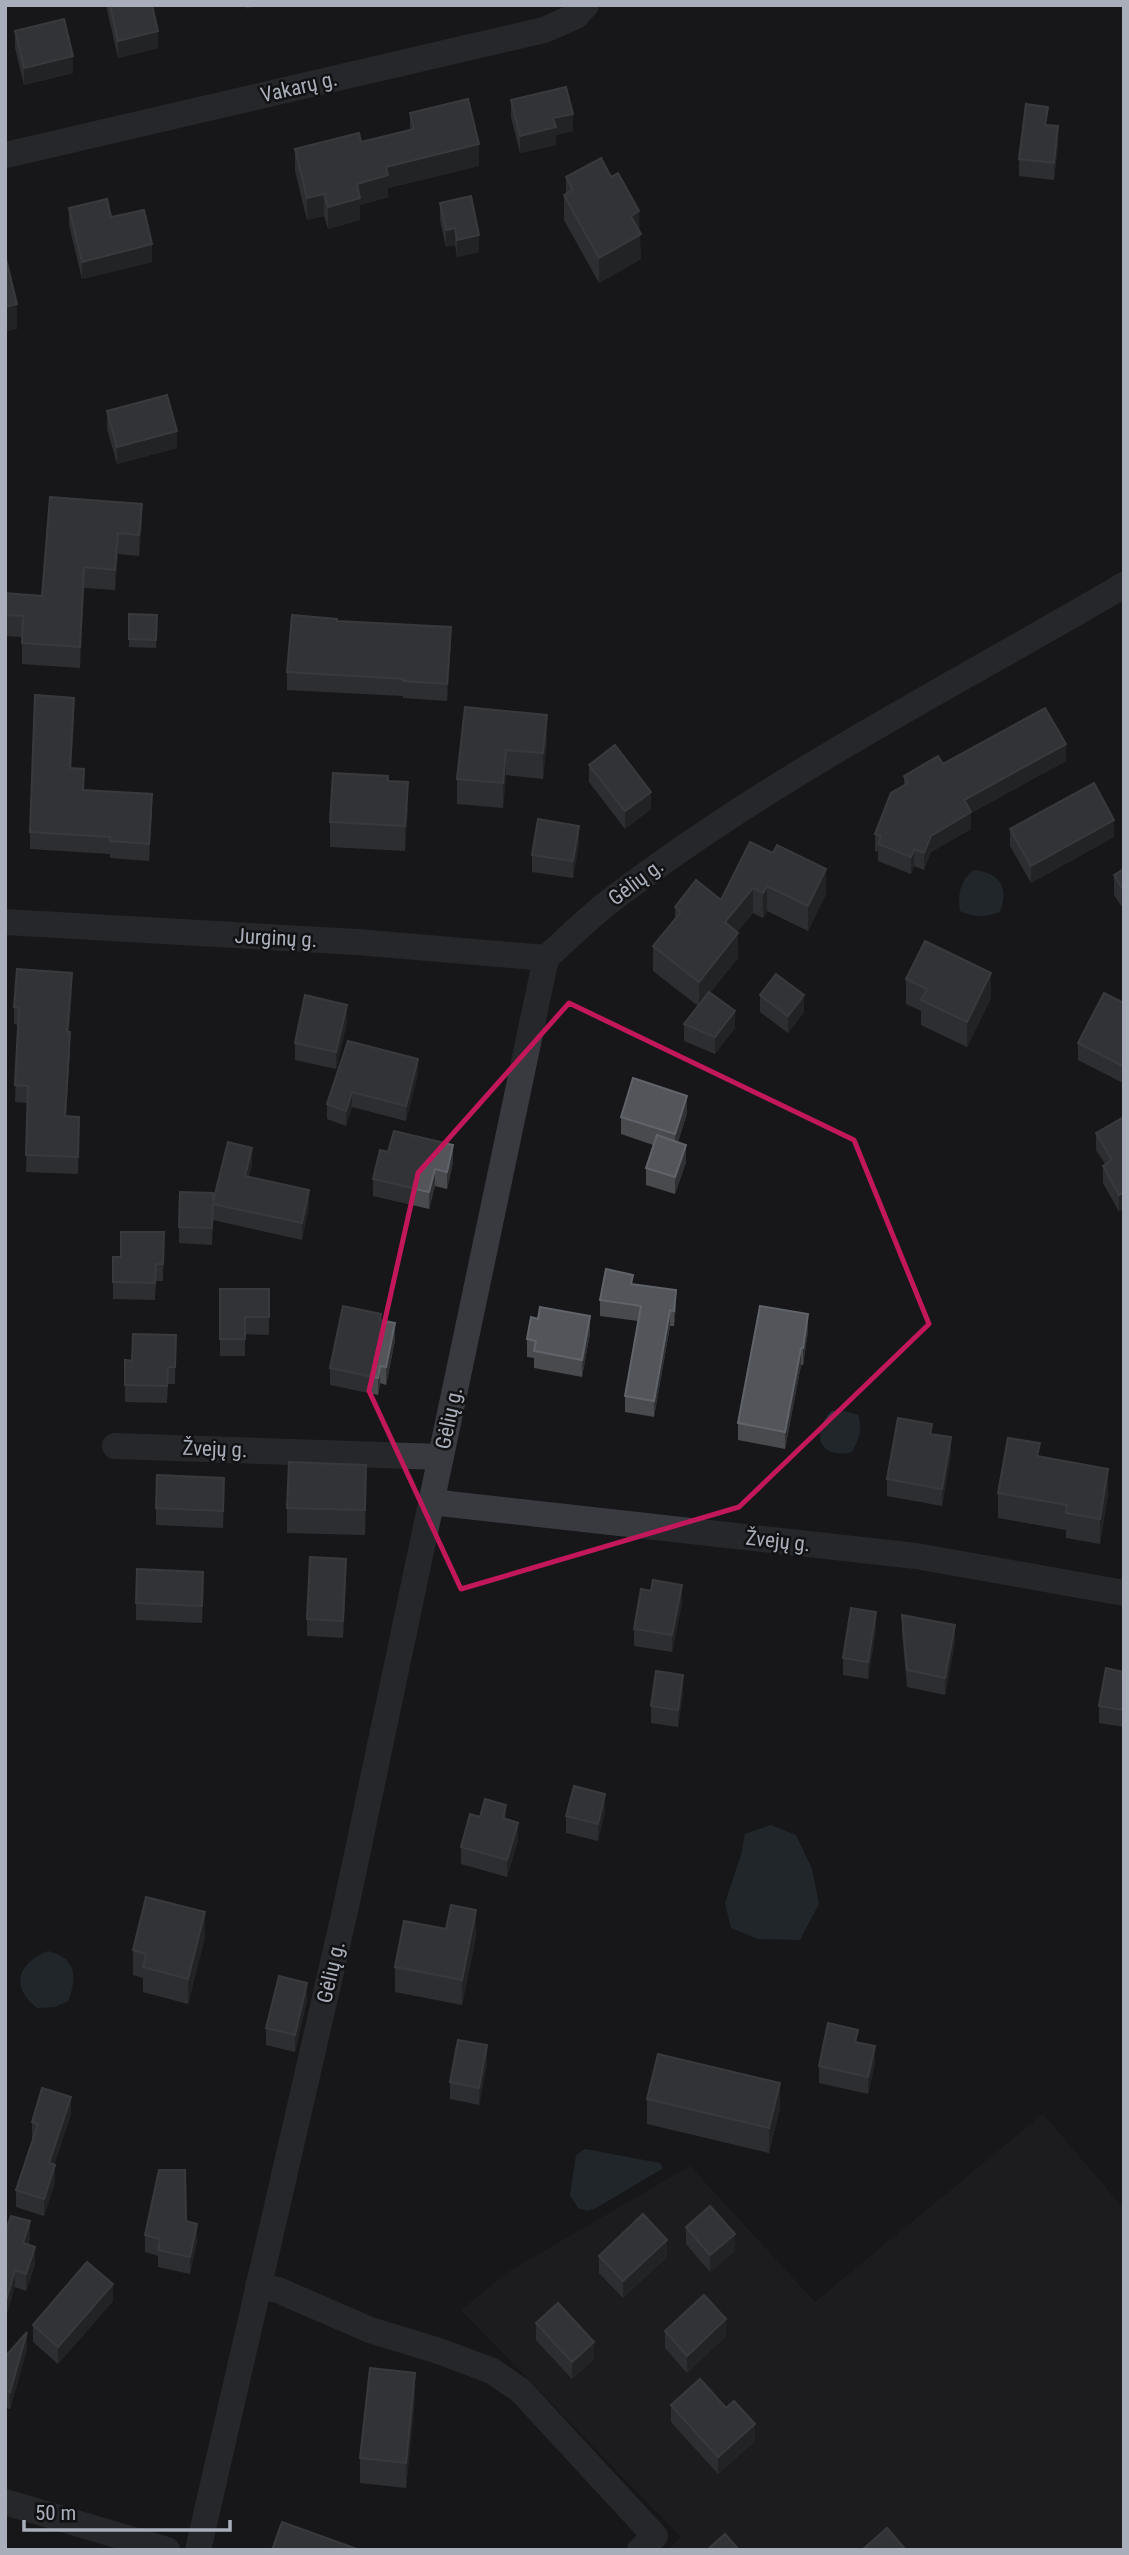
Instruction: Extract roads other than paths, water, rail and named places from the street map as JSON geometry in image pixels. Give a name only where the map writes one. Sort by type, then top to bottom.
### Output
[{"type":"street","name":"Vakarų g.","points":[[6,155],[544,30],[576,16],[586,5]]},
{"type":"street","name":"Gėlių g.","points":[[198,2550],[347,1902],[546,958],[603,907],[675,852],[784,782],[1124,585]]},
{"type":"street","name":"Jurginų g.","points":[[5,922],[357,942],[546,958]]},
{"type":"street","name":"Žvejų g.","points":[[116,1447],[441,1457]]},
{"type":"street","name":"Žvejų g.","points":[[431,1502],[916,1556],[1124,1593]]},
{"type":"street","points":[[258,2286],[278,2290],[370,2330],[492,2371],[520,2390],[655,2536],[640,2550]]},
{"type":"street","points":[[5,2502],[167,2550]]}]
